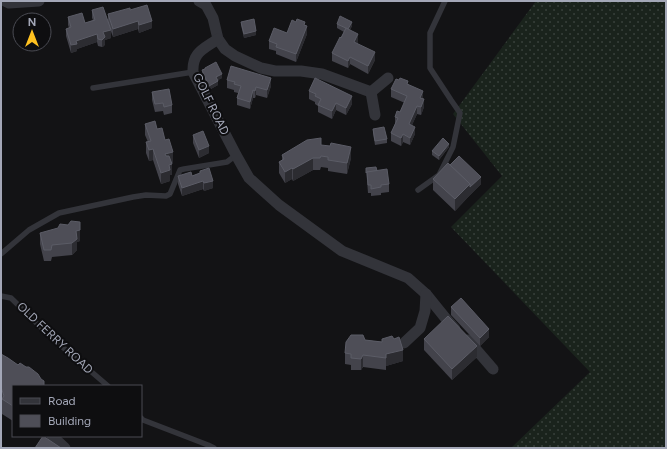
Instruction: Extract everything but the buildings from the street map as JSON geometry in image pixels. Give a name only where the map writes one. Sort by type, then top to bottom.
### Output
[{"type":"street","points":[[5,1],[9,3],[39,1]]},
{"type":"street","points":[[207,2],[218,39],[225,49],[236,56],[261,68],[275,71],[301,71],[322,74],[371,92]]},
{"type":"street","name":"GOLF ROAD","points":[[218,39],[197,55],[194,60],[193,72],[249,178],[279,205],[342,251],[408,278],[426,294],[447,320],[469,341],[493,369]]},
{"type":"street","points":[[371,92],[388,78]]},
{"type":"street","points":[[371,92],[375,115]]},
{"type":"street","points":[[404,343],[420,328],[425,311],[426,294]]},
{"type":"street","points":[[420,328],[424,340]]},
{"type":"street","points":[[53,437],[65,448]]},
{"type":"lane","points":[[418,190],[439,175],[453,148],[460,113],[430,68],[430,33],[445,1]]},
{"type":"lane","points":[[93,88],[193,72]]},
{"type":"lane","points":[[1,254],[29,230],[59,213],[133,197],[146,195],[166,196],[170,194],[180,170],[184,168],[227,162],[236,155]]},
{"type":"lane","name":"OLD FERRY ROAD","points":[[1,296],[11,298],[52,338],[107,385]]},
{"type":"lane","points":[[142,420],[208,444],[214,448]]},
{"type":"shaded area","points":[[536,1],[666,1],[666,448],[511,448],[590,372],[451,227],[502,176],[453,114]]}]
